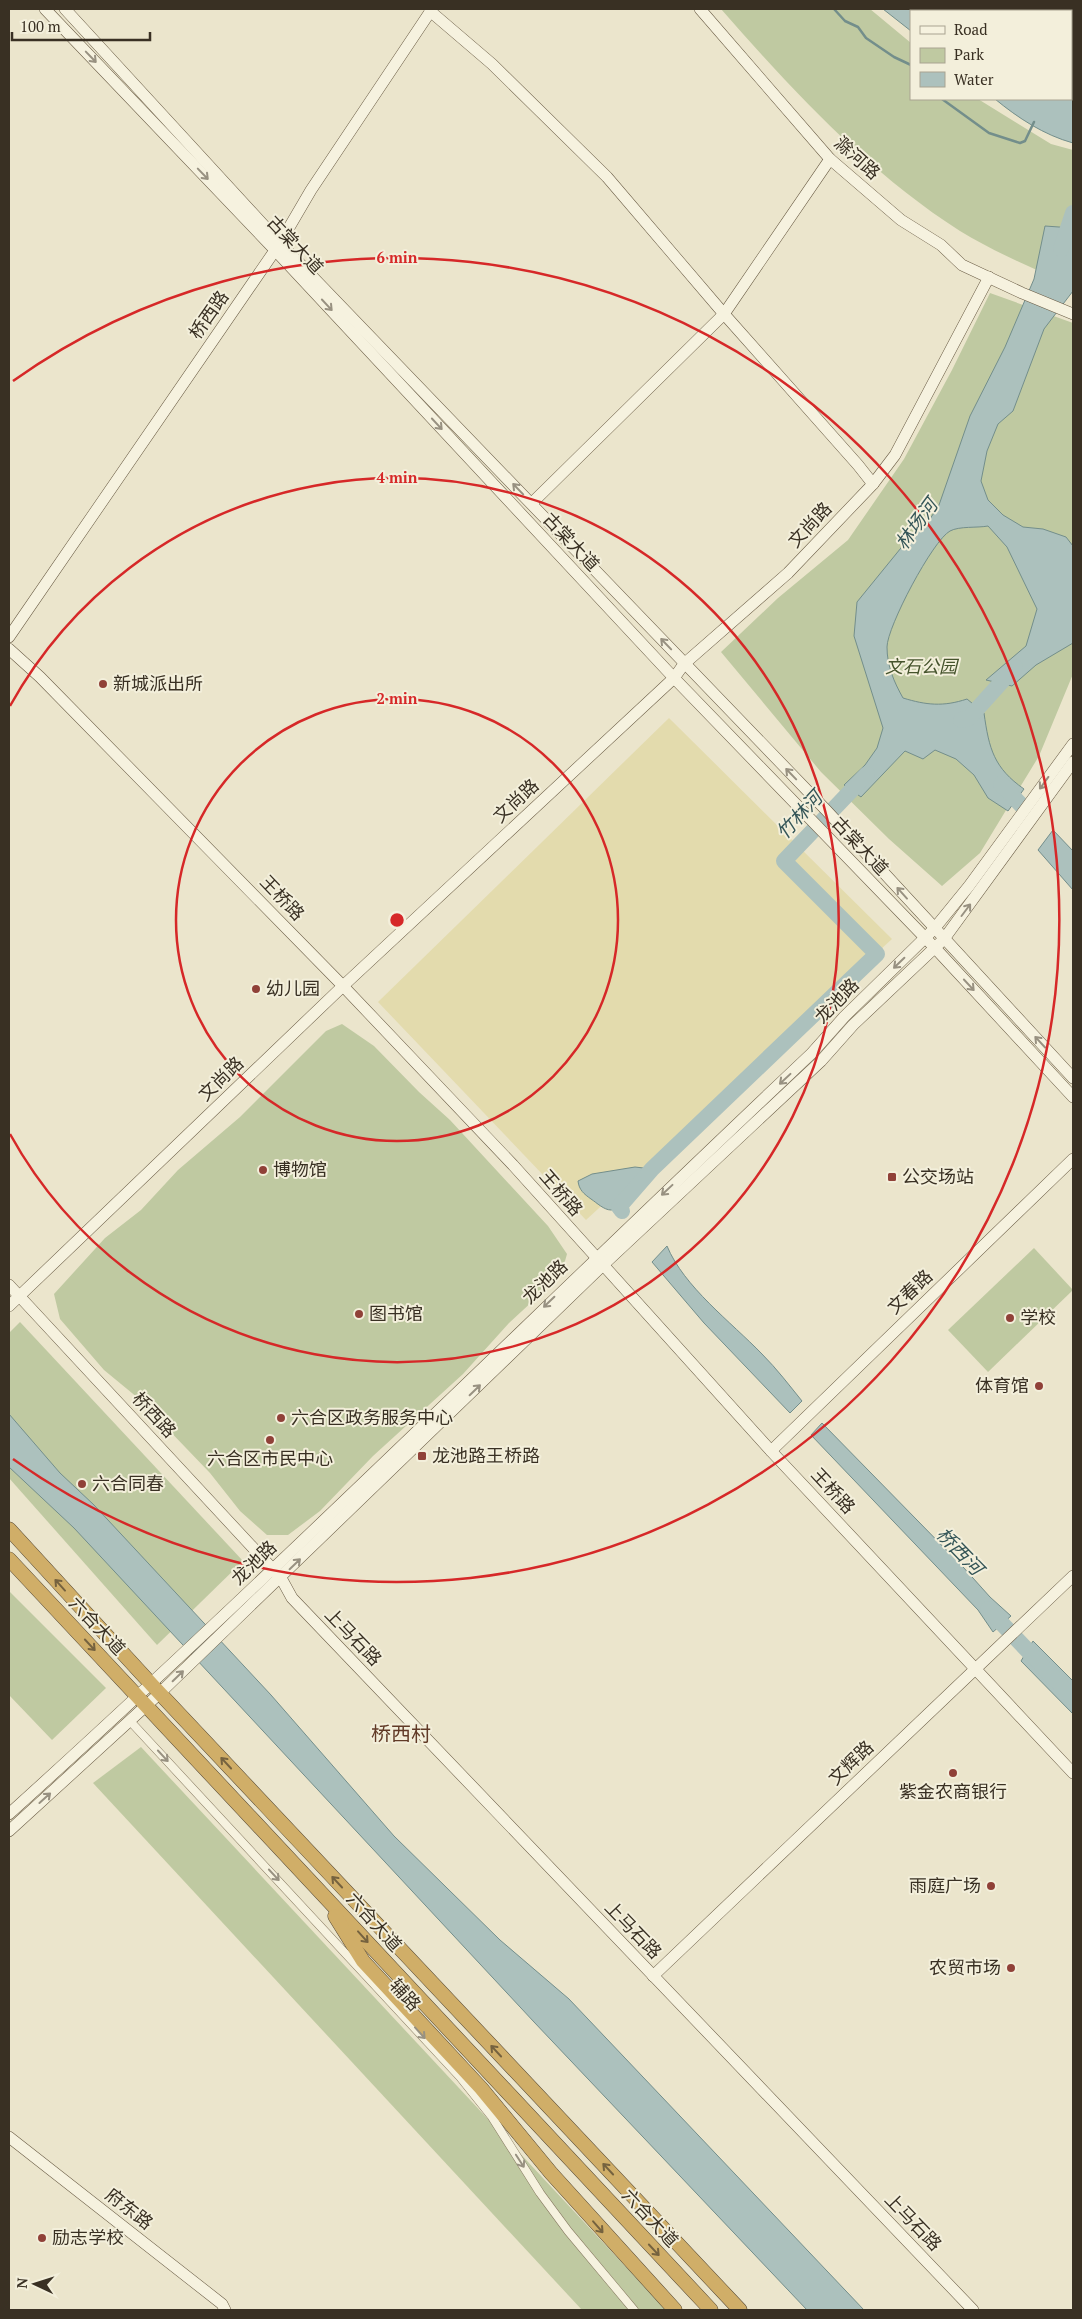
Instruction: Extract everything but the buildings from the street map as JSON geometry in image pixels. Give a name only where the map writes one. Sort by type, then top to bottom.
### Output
[{"type":"highway","name":"六合大道","points":[[9,1529],[156,1689],[690,2256]]},
{"type":"highway","name":"六合大道","points":[[9,1559],[322,1893],[487,2073],[711,2310]]},
{"type":"highway","points":[[322,1893],[364,1961],[468,2074],[558,2180],[675,2310]]},
{"type":"highway","points":[[690,2256],[740,2310]]},
{"type":"highway","points":[[690,2256],[751,2310]]},
{"type":"street","name":"古棠大道","points":[[45,9],[532,503],[684,664],[826,810],[1073,1078]]},
{"type":"street","name":"古棠大道","points":[[64,9],[278,246],[674,678],[924,939],[936,949],[1073,1097]]},
{"type":"street","name":"滁河路","points":[[700,9],[830,159],[901,220],[942,245],[962,265],[1068,312]]},
{"type":"street","name":"桥西路","points":[[9,637],[278,246],[311,190],[431,10]]},
{"type":"street","points":[[431,10],[492,64],[607,177],[873,484]]},
{"type":"street","points":[[532,503],[724,314],[830,159]]},
{"type":"street","name":"文尚路","points":[[9,1306],[344,986],[674,678],[684,664],[788,573],[873,484],[895,455],[989,277]]},
{"type":"street","name":"王桥路","points":[[9,649],[40,677],[344,986],[513,1165],[771,1451],[1073,1772]]},
{"type":"street","name":"龙池路","points":[[9,1814],[156,1689],[599,1262],[812,1053],[844,1017],[934,929],[969,886],[1073,744]]},
{"type":"street","name":"龙池路","points":[[599,1262],[821,1061],[853,1025],[936,949],[1073,762]]},
{"type":"street","name":"文春路","points":[[771,1451],[1073,1158]]},
{"type":"street","name":"桥西路","points":[[9,1285],[277,1574]]},
{"type":"street","name":"上马石路","points":[[277,1574],[292,1598],[973,2310]]},
{"type":"street","name":"文辉路","points":[[653,1976],[1073,1576]]},
{"type":"street","name":"龙池路","points":[[9,1830],[130,1720],[143,1701]]},
{"type":"street","name":"辅路","points":[[130,1720],[350,1957],[480,2102],[568,2230],[634,2310]]},
{"type":"street","points":[[468,2074],[480,2102]]},
{"type":"street","name":"府东路","points":[[9,2137],[217,2300],[225,2310]]},
{"type":"green space","points":[[721,9],[870,9],[910,42],[910,100],[980,100],[1051,144],[1073,150],[1073,286],[974,239],[926,208],[894,183],[833,129]]},
{"type":"green space","name":"文石公园","points":[[990,293],[1073,323],[1073,674],[1039,756],[980,853],[942,886],[889,839],[821,772],[721,652],[778,598],[848,540],[904,459],[952,370]]},
{"type":"green space","points":[[342,1024],[374,1046],[419,1092],[450,1120],[548,1226],[567,1254],[561,1275],[509,1323],[463,1374],[373,1456],[320,1511],[288,1535],[267,1535],[240,1511],[210,1473],[138,1398],[104,1370],[60,1319],[54,1294],[105,1238],[141,1210],[178,1170],[240,1117],[326,1031]]},
{"type":"green space","points":[[1034,1248],[1073,1290],[988,1372],[948,1330]]},
{"type":"green space","points":[[20,1322],[243,1561],[157,1645],[9,1478],[9,1333]]},
{"type":"green space","points":[[9,1591],[106,1688],[52,1740],[9,1695]]},
{"type":"green space","points":[[141,1747],[666,2310],[582,2310],[93,1783]]},
{"type":"sand","points":[[669,718],[892,939],[586,1220],[378,1002]]},
{"type":"water","points":[[883,9],[1073,9],[1073,143],[1062,140],[1032,125],[996,100],[1072,100],[1072,10],[910,10],[910,30]]},
{"type":"water","points":[[1045,226],[1073,228],[1073,291],[1044,329],[1013,411],[998,424],[987,451],[981,481],[988,500],[1003,515],[1023,527],[1043,529],[1066,537],[1073,546],[1073,643],[1036,665],[1012,686],[986,680],[1026,646],[1037,609],[1007,547],[988,526],[958,528],[950,531],[942,538],[923,566],[894,622],[887,647],[890,667],[903,698],[935,704],[967,699],[984,713],[988,737],[999,765],[1024,789],[1008,811],[988,798],[974,775],[956,759],[935,750],[923,759],[905,751],[861,797],[844,785],[865,765],[877,748],[883,728],[854,636],[857,602],[905,543],[928,522],[939,505],[970,416],[1005,347],[1034,279]]},
{"type":"water","points":[[1053,830],[1073,851],[1073,890],[1038,850]]},
{"type":"water","points":[[635,1167],[652,1169],[635,1194],[617,1208],[608,1210],[603,1208],[582,1192],[579,1187],[578,1181],[592,1174]]},
{"type":"water","points":[[667,1246],[675,1261],[696,1290],[750,1342],[783,1377],[802,1401],[790,1413],[704,1323],[652,1262]]},
{"type":"water","points":[[9,1414],[60,1473],[94,1505],[271,1695],[394,1836],[500,1940],[569,1999],[864,2310],[807,2310],[534,2022],[74,1528],[9,1467]]},
{"type":"water","points":[[822,1423],[990,1597],[1011,1616],[993,1632],[978,1610],[811,1435]]},
{"type":"water","points":[[1033,1641],[1073,1681],[1073,1714],[1021,1661]]},
{"type":"waterway","points":[[834,9],[845,21],[858,27],[866,38],[894,57],[910,65]]},
{"type":"waterway","points":[[943,100],[989,133],[1020,143],[1025,141],[1034,122]]},
{"type":"waterway","name":"林场河","points":[[1061,249],[1073,213]]},
{"type":"waterway","name":"竹林河","points":[[961,720],[969,718],[1015,667]]},
{"type":"waterway","name":"竹林河","points":[[622,1211],[619,1207],[652,1169],[877,954],[784,861],[867,774]]},
{"type":"waterway","name":"林场河","points":[[1001,784],[1023,807]]},
{"type":"waterway","name":"桥西河","points":[[988,1609],[1073,1698]]},
{"type":"place","name":"新城派出所","points":[[103,684]]},
{"type":"place","name":"幼儿园","points":[[256,989]]},
{"type":"place","name":"博物馆","points":[[263,1170]]},
{"type":"place","name":"公交场站","points":[[892,1177]]},
{"type":"place","name":"图书馆","points":[[359,1314]]},
{"type":"place","name":"学校","points":[[1010,1318]]},
{"type":"place","name":"体育馆","points":[[1039,1386]]},
{"type":"place","name":"六合区政务服务中心","points":[[281,1418]]},
{"type":"place","name":"六合区市民中心","points":[[270,1440]]},
{"type":"place","name":"龙池路王桥路","points":[[422,1456]]},
{"type":"place","name":"六合同春","points":[[82,1484]]},
{"type":"place","name":"紫金农商银行","points":[[953,1773]]},
{"type":"place","name":"雨庭广场","points":[[991,1886]]},
{"type":"place","name":"农贸市场","points":[[1011,1968]]},
{"type":"place","name":"励志学校","points":[[42,2238]]},
{"type":"district","name":"桥西村","points":[[401,1734]]}]
